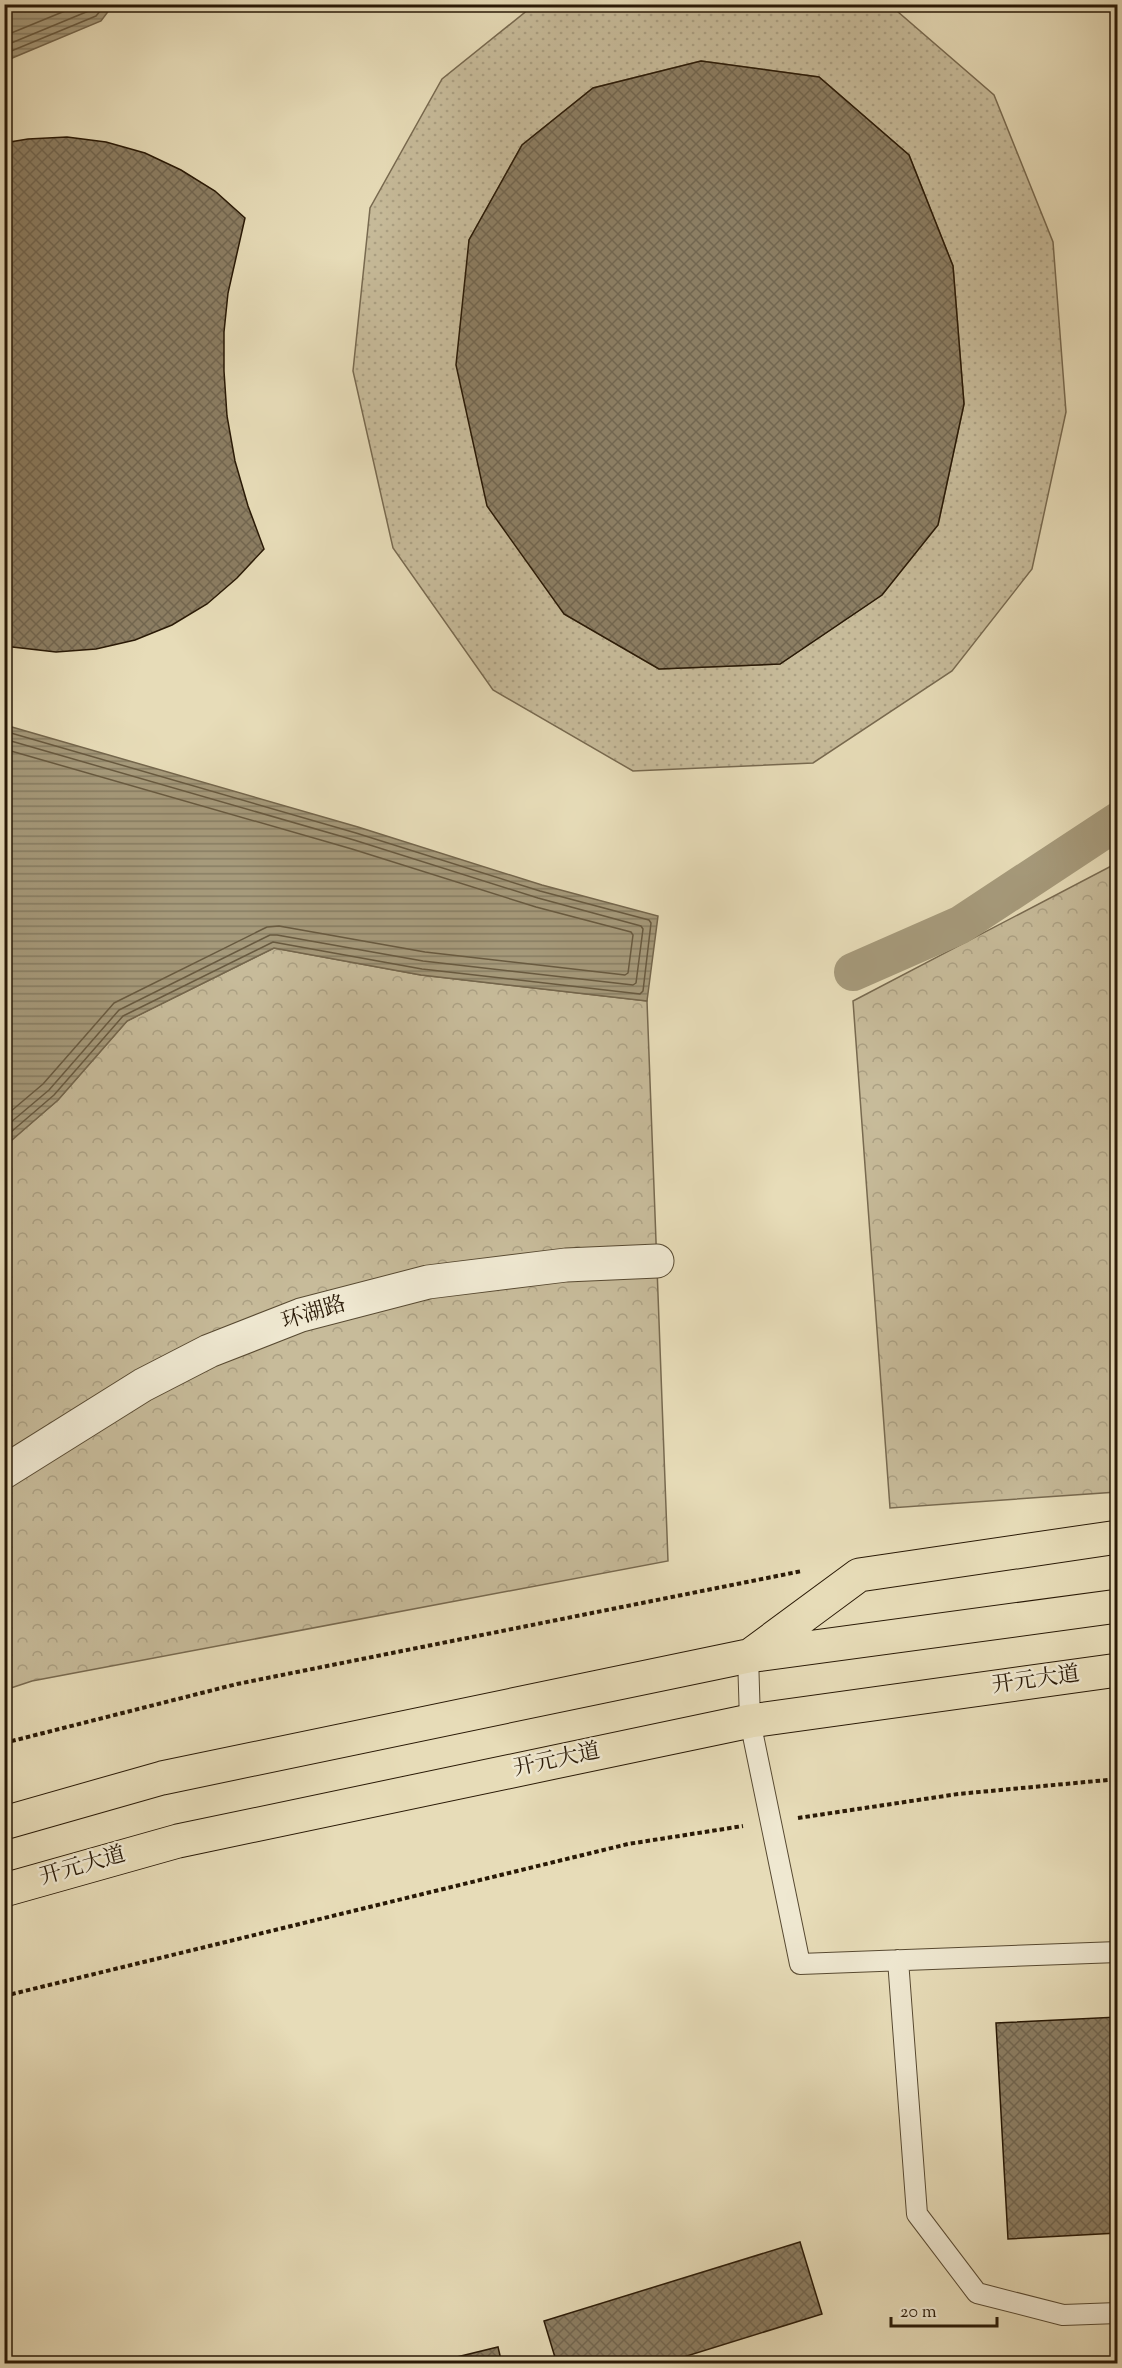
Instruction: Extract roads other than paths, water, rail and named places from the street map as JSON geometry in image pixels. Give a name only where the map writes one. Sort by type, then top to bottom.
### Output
[{"type":"main road","points":[[748,1656],[859,1575],[1118,1537]]},
{"type":"main road","points":[[4,1823],[162,1778],[748,1656],[1118,1606]]},
{"type":"main road","name":"开元大道","points":[[4,1890],[178,1841],[750,1721],[1118,1671]]},
{"type":"street","name":"环湖路","points":[[4,1472],[143,1385],[209,1351],[301,1315],[428,1282],[566,1265],[657,1261]]},
{"type":"lane","points":[[748,1656],[750,1721],[800,1964],[1118,1952]]},
{"type":"lane","points":[[898,1960],[917,2214],[977,2293],[1063,2315],[1118,2313]]},
{"type":"water","points":[[5,4],[113,5],[101,21],[5,61]]},
{"type":"water","points":[[5,725],[358,827],[542,885],[658,916],[647,1001],[421,975],[274,948],[127,1021],[58,1100],[5,1146]]},
{"type":"waterway","points":[[853,972],[960,925],[1118,821]]}]
